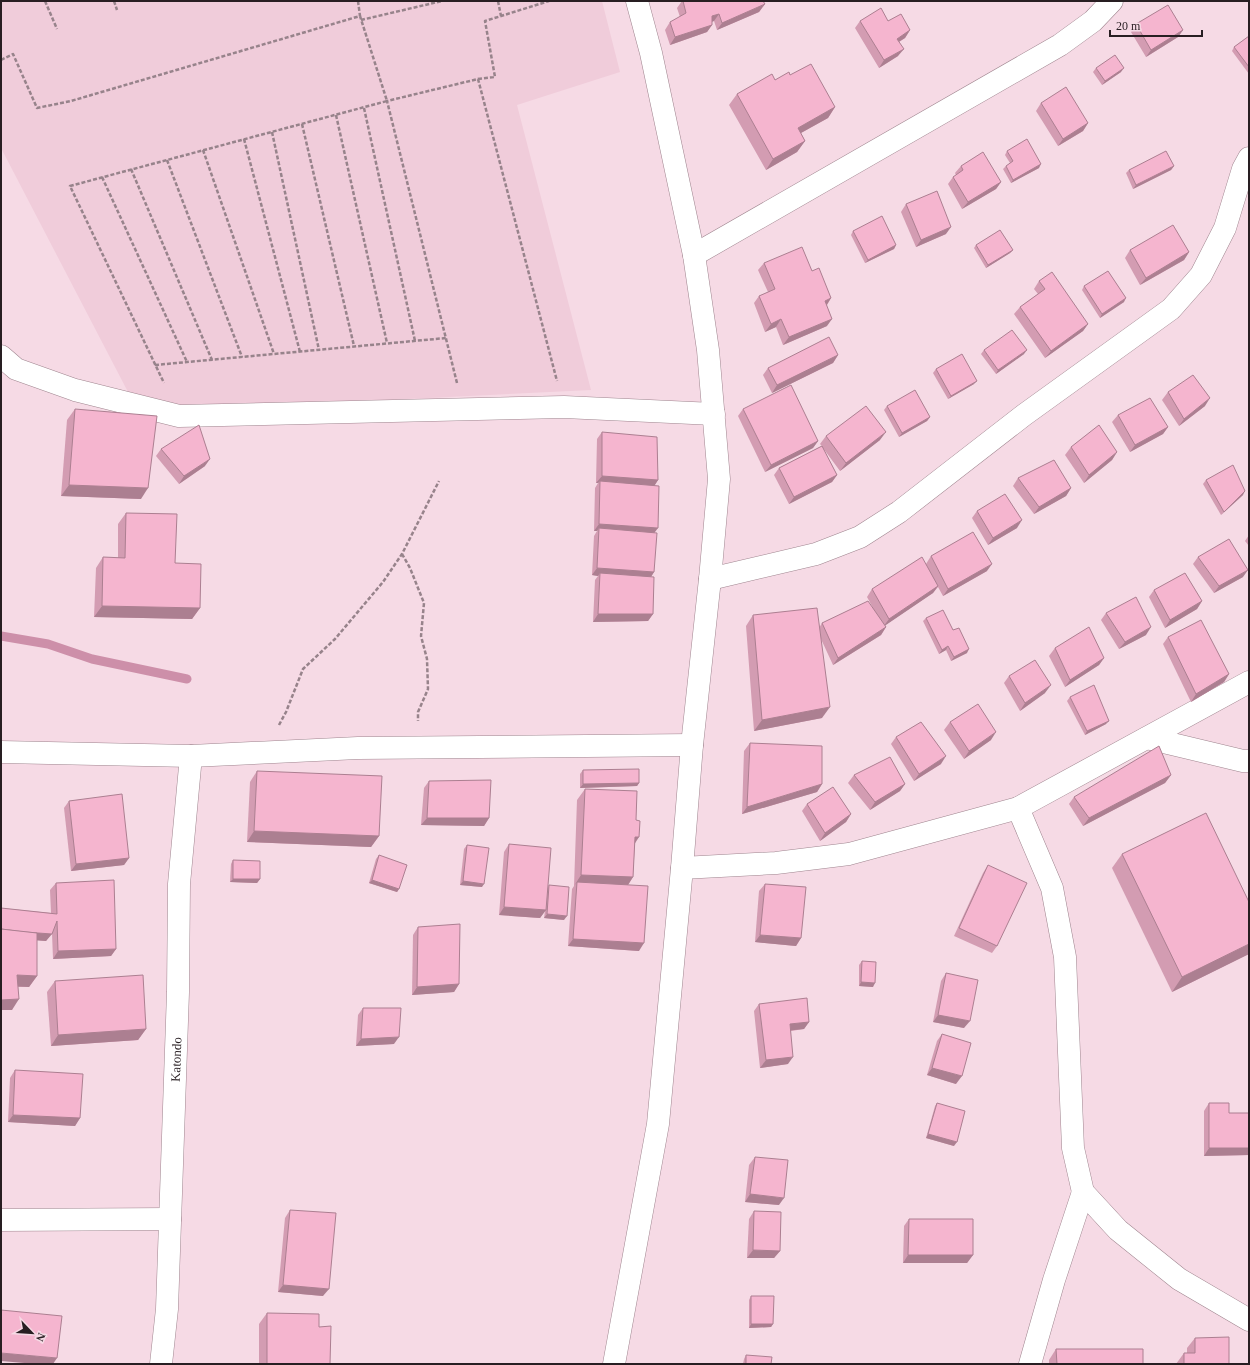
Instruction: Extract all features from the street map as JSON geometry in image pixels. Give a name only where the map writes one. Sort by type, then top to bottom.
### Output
[{"type":"street","points":[[614,1364],[658,1124],[692,745],[719,479],[708,350],[694,255],[651,53],[637,1]]},
{"type":"street","points":[[694,255],[1060,45],[1093,22],[1112,1]]},
{"type":"street","points":[[710,579],[816,554],[860,537],[899,512],[1024,415],[1171,309],[1201,275],[1225,228],[1242,169],[1249,158]]},
{"type":"street","points":[[1,356],[16,369],[75,390],[179,416],[564,407],[714,414]]},
{"type":"street","points":[[682,868],[776,863],[849,854],[1018,808],[1249,682]]},
{"type":"street","points":[[1147,738],[1243,761],[1249,761]]},
{"type":"street","points":[[1,752],[191,756],[358,748],[692,745]]},
{"type":"street","name":"Katondo","points":[[161,1364],[167,1309],[178,992],[179,884],[191,756]]},
{"type":"street","points":[[1018,808],[1052,888],[1065,957],[1073,1148],[1083,1192],[1118,1230],[1179,1279],[1249,1320]]},
{"type":"street","points":[[1030,1364],[1054,1280],[1083,1192]]},
{"type":"street","points":[[1,1220],[170,1219]]},
{"type":"path","points":[[45,1],[56,29]]},
{"type":"path","points":[[114,1],[117,10]]},
{"type":"path","points":[[358,1],[361,20],[387,101],[464,409]]},
{"type":"path","points":[[361,20],[442,1]]},
{"type":"path","points":[[498,1],[501,16]]},
{"type":"path","points":[[179,416],[70,186],[387,101],[478,79],[495,77],[485,21],[549,1]]},
{"type":"path","points":[[1,60],[13,54],[37,108],[71,101],[360,16]]},
{"type":"path","points":[[478,79],[564,407]]},
{"type":"path","points":[[364,108],[415,341]]},
{"type":"path","points":[[336,115],[387,343]]},
{"type":"path","points":[[302,124],[354,346]]},
{"type":"path","points":[[272,132],[319,350]]},
{"type":"path","points":[[244,139],[300,352]]},
{"type":"path","points":[[203,150],[274,354]]},
{"type":"path","points":[[167,160],[242,357]]},
{"type":"path","points":[[131,169],[212,360]]},
{"type":"path","points":[[102,177],[187,362]]},
{"type":"path","points":[[155,366],[446,338]]},
{"type":"path","points":[[272,752],[274,734],[286,712],[303,669],[336,639],[383,582],[402,554],[439,482]]},
{"type":"path","points":[[402,554],[410,568],[424,603],[421,636],[426,659],[428,690],[418,712],[417,748]]},
{"type":"shaded area","points":[[1,1],[602,1],[620,72],[517,105],[591,390],[185,410],[128,392],[1,148]]},
{"type":"building","points":[[683,1],[763,1],[765,4],[722,23],[719,14],[712,16],[712,25],[675,37],[670,22],[686,13]]},
{"type":"building","points":[[1168,5],[1183,30],[1151,50],[1136,24]]},
{"type":"building","points":[[881,8],[888,21],[901,14],[910,30],[897,39],[904,49],[884,60],[860,21]]},
{"type":"building","points":[[1249,36],[1249,67],[1234,47]]},
{"type":"building","points":[[1115,55],[1124,68],[1105,81],[1096,68]]},
{"type":"building","points":[[811,64],[835,107],[798,128],[805,141],[773,159],[737,94],[772,74],[775,80],[789,72],[790,75]]},
{"type":"building","points":[[1066,87],[1088,123],[1063,139],[1041,103]]},
{"type":"building","points":[[1027,139],[1041,164],[1013,180],[1006,166],[1013,161],[1007,151]]},
{"type":"building","points":[[1166,151],[1174,166],[1136,185],[1129,170]]},
{"type":"building","points":[[983,152],[1001,182],[968,202],[953,177],[963,170],[961,166]]},
{"type":"building","points":[[937,191],[951,227],[921,240],[906,204]]},
{"type":"building","points":[[882,216],[896,245],[868,260],[853,231]]},
{"type":"building","points":[[1173,225],[1189,252],[1146,278],[1130,250]]},
{"type":"building","points":[[1000,230],[1013,250],[988,265],[976,245]]},
{"type":"building","points":[[802,247],[812,271],[819,268],[831,298],[825,301],[832,319],[789,337],[781,319],[771,324],[759,296],[775,289],[764,263]]},
{"type":"building","points":[[1108,271],[1126,298],[1102,314],[1084,286]]},
{"type":"building","points":[[1052,272],[1088,324],[1051,351],[1020,307],[1045,289],[1039,281]]},
{"type":"building","points":[[1012,330],[1027,350],[998,370],[984,350]]},
{"type":"building","points":[[829,337],[838,355],[777,385],[768,368]]},
{"type":"building","points":[[962,354],[977,381],[951,396],[936,369]]},
{"type":"building","points":[[1193,375],[1210,398],[1184,419],[1168,392]]},
{"type":"building","points":[[791,385],[818,441],[771,465],[743,409]]},
{"type":"building","points":[[915,390],[930,417],[902,433],[887,406]]},
{"type":"building","points":[[1150,398],[1168,427],[1135,445],[1118,415]]},
{"type":"building","points":[[866,406],[886,432],[846,463],[826,436]]},
{"type":"building","points":[[75,409],[157,416],[148,488],[69,485]]},
{"type":"building","points":[[199,425],[210,459],[184,476],[161,449]]},
{"type":"building","points":[[1099,425],[1117,452],[1089,475],[1071,447]]},
{"type":"building","points":[[602,432],[657,437],[658,480],[602,476]]},
{"type":"building","points":[[822,446],[837,475],[794,497],[779,468]]},
{"type":"building","points":[[1054,460],[1071,488],[1039,507],[1018,478]]},
{"type":"building","points":[[1233,465],[1245,491],[1224,512],[1206,480]]},
{"type":"building","points":[[600,481],[659,486],[658,528],[599,524]]},
{"type":"building","points":[[1005,494],[1022,520],[993,538],[977,511]]},
{"type":"building","points":[[126,513],[177,514],[175,563],[201,564],[200,608],[102,606],[103,557],[125,558]]},
{"type":"building","points":[[599,528],[657,533],[654,572],[597,568]]},
{"type":"building","points":[[973,532],[992,564],[948,589],[931,556]]},
{"type":"building","points":[[1229,539],[1248,570],[1219,586],[1198,557]]},
{"type":"building","points":[[922,557],[938,586],[889,619],[872,589]]},
{"type":"building","points":[[600,573],[654,577],[653,614],[598,614]]},
{"type":"building","points":[[1185,573],[1202,601],[1170,620],[1154,590]]},
{"type":"building","points":[[1136,597],[1151,627],[1125,642],[1106,613]]},
{"type":"building","points":[[868,601],[886,627],[838,658],[822,623]]},
{"type":"building","points":[[817,608],[830,707],[762,720],[753,615]]},
{"type":"building","points":[[943,610],[953,630],[959,628],[969,649],[954,657],[948,646],[942,650],[926,618]]},
{"type":"building","points":[[1201,620],[1229,674],[1196,694],[1168,637]]},
{"type":"building","points":[[1089,627],[1104,658],[1070,680],[1055,648]]},
{"type":"building","points":[[1035,660],[1051,685],[1025,703],[1009,676]]},
{"type":"building","points":[[1094,685],[1109,721],[1087,731],[1070,697]]},
{"type":"building","points":[[978,704],[996,732],[969,751],[950,722]]},
{"type":"building","points":[[921,722],[946,756],[919,774],[896,737]]},
{"type":"building","points":[[750,743],[822,746],[822,784],[747,807]]},
{"type":"building","points":[[1159,746],[1171,775],[1089,818],[1074,797]]},
{"type":"building","points":[[890,757],[905,784],[875,802],[854,775]]},
{"type":"building","points":[[639,769],[639,783],[583,784],[583,770]]},
{"type":"building","points":[[257,771],[382,776],[379,836],[254,831]]},
{"type":"building","points":[[491,780],[489,818],[427,818],[429,781]]},
{"type":"building","points":[[833,787],[851,814],[825,833],[807,804]]},
{"type":"building","points":[[585,789],[637,791],[636,820],[640,821],[639,837],[635,837],[633,877],[581,875]]},
{"type":"building","points":[[122,794],[129,858],[76,864],[69,801]]},
{"type":"building","points":[[1206,813],[1249,902],[1249,944],[1182,977],[1122,854]]},
{"type":"building","points":[[509,844],[551,848],[546,910],[504,907]]},
{"type":"building","points":[[467,845],[489,848],[484,884],[463,881]]},
{"type":"building","points":[[379,855],[407,865],[399,889],[372,880]]},
{"type":"building","points":[[233,860],[260,861],[260,879],[233,879]]},
{"type":"building","points":[[988,865],[1027,883],[997,946],[959,928]]},
{"type":"building","points":[[114,880],[116,949],[58,951],[57,921],[52,934],[1,929],[1,908],[57,914],[56,883]]},
{"type":"building","points":[[577,882],[648,886],[644,943],[573,939]]},
{"type":"building","points":[[765,884],[806,887],[801,938],[760,935]]},
{"type":"building","points":[[549,885],[569,887],[567,916],[547,914]]},
{"type":"building","points":[[460,924],[459,984],[417,987],[418,927]]},
{"type":"building","points":[[1,929],[37,933],[37,976],[17,975],[19,999],[1,1000]]},
{"type":"building","points":[[862,961],[876,962],[875,983],[861,982]]},
{"type":"building","points":[[946,973],[978,980],[970,1021],[938,1015]]},
{"type":"building","points":[[143,975],[146,1029],[58,1035],[55,981]]},
{"type":"building","points":[[807,998],[809,1022],[790,1024],[793,1057],[766,1060],[759,1004]]},
{"type":"building","points":[[363,1008],[401,1008],[399,1037],[361,1039]]},
{"type":"building","points":[[942,1034],[971,1043],[962,1076],[932,1068]]},
{"type":"building","points":[[15,1070],[83,1074],[80,1118],[13,1115]]},
{"type":"building","points":[[937,1103],[965,1111],[957,1142],[928,1134]]},
{"type":"building","points":[[1209,1103],[1229,1103],[1229,1113],[1249,1113],[1249,1148],[1209,1148]]},
{"type":"building","points":[[755,1157],[788,1160],[784,1198],[750,1194]]},
{"type":"building","points":[[290,1210],[336,1213],[329,1289],[283,1285]]},
{"type":"building","points":[[754,1211],[781,1212],[780,1251],[753,1250]]},
{"type":"building","points":[[909,1219],[973,1219],[973,1255],[908,1255]]},
{"type":"building","points":[[751,1296],[774,1296],[773,1324],[751,1324]]},
{"type":"building","points":[[1,1310],[62,1316],[57,1358],[1,1353]]},
{"type":"building","points":[[267,1313],[319,1314],[319,1327],[331,1326],[330,1364],[267,1364]]},
{"type":"building","points":[[1229,1337],[1229,1364],[1184,1364],[1184,1353],[1195,1353],[1195,1338]]},
{"type":"building","points":[[1056,1349],[1143,1349],[1143,1364],[1057,1364]]},
{"type":"building","points":[[746,1355],[772,1357],[771,1364],[746,1364]]},
{"type":"waterway","points":[[1,636],[48,644],[92,659],[187,679]]}]
